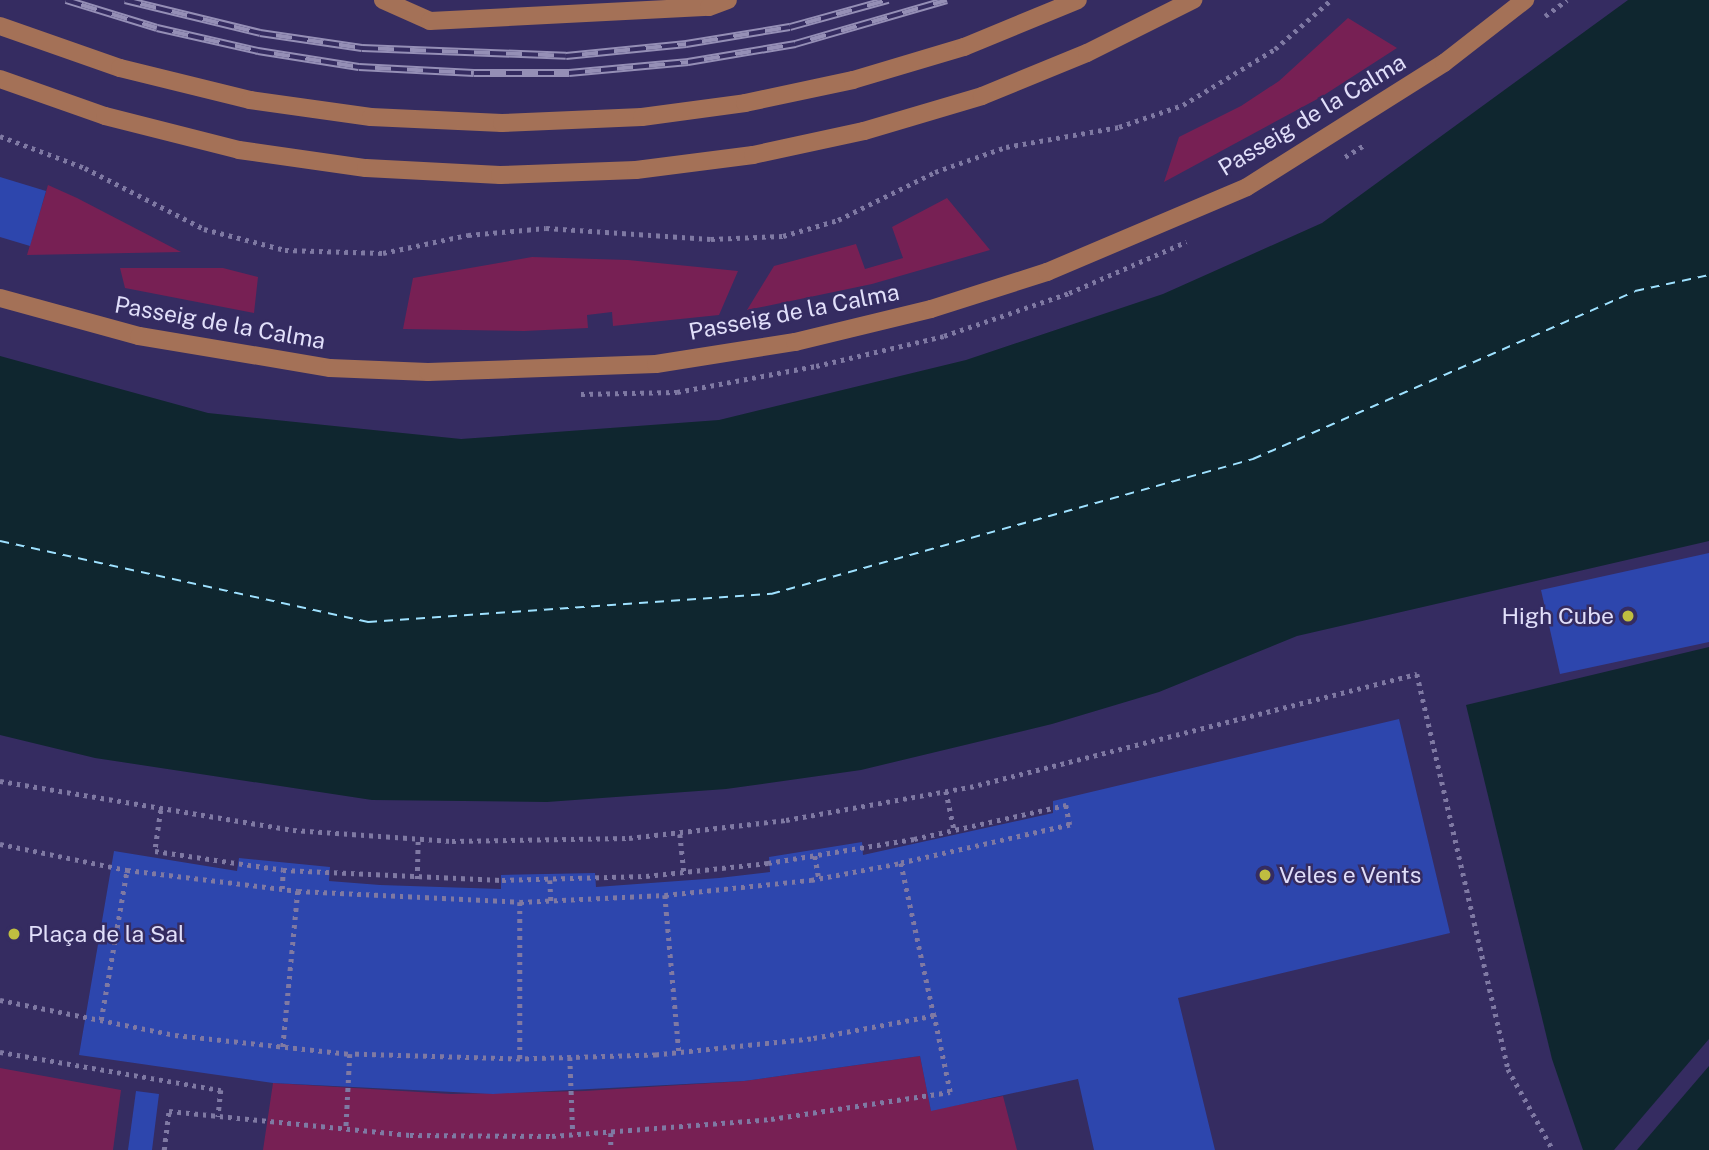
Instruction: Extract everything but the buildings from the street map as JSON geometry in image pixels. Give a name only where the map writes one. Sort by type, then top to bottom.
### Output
[{"type":"street","points":[[383,0],[430,21],[709,7],[728,0]]},
{"type":"street","points":[[0,26],[120,68],[250,100],[371,117],[502,123],[642,117],[745,103],[853,79],[964,47],[1078,0]]},
{"type":"street","points":[[0,79],[106,116],[239,150],[366,168],[500,175],[636,170],[753,155],[864,131],[969,100],[1087,53],[1193,0]]},
{"type":"street","name":"Passeig de la Calma","points":[[0,298],[139,336],[330,368],[428,372],[656,364],[795,342],[931,309],[1047,272],[1247,187],[1444,62],[1525,0]]},
{"type":"path","points":[[1535,24],[1567,0]]},
{"type":"path","points":[[1341,160],[1374,139]]},
{"type":"path","points":[[566,394],[677,392],[816,366],[944,336],[1093,284],[1198,236]]},
{"type":"path","points":[[0,781],[293,830],[418,838],[546,841],[680,834],[946,791],[1417,674],[1508,1069],[1553,1150]]},
{"type":"path","points":[[946,791],[954,830]]},
{"type":"path","points":[[0,844],[127,870],[298,891],[520,902],[665,895],[819,878],[901,863],[1070,825],[1066,805],[954,830],[815,856],[684,872],[550,880],[417,878],[283,870],[155,851],[161,810]]},
{"type":"path","points":[[680,834],[684,872]]},
{"type":"path","points":[[417,878],[418,838]]},
{"type":"path","points":[[815,856],[819,878]]},
{"type":"path","points":[[164,1150],[169,1111],[346,1130],[573,1134],[771,1119],[950,1092],[901,863]]},
{"type":"path","points":[[101,1020],[127,870]]},
{"type":"path","points":[[282,889],[283,870]]},
{"type":"path","points":[[550,880],[551,901]]},
{"type":"path","points":[[283,1048],[298,891]]},
{"type":"path","points":[[665,895],[679,1053]]},
{"type":"path","points":[[520,902],[520,1059]]},
{"type":"path","points":[[0,1000],[101,1020],[283,1048],[350,1054],[520,1059],[679,1053],[811,1039],[934,1016]]},
{"type":"path","points":[[0,1052],[221,1090],[218,1116]]},
{"type":"path","points":[[346,1130],[350,1054]]},
{"type":"path","points":[[570,1057],[573,1134]]},
{"type":"path","points":[[611,1133],[611,1150]]},
{"type":"shaded area","points":[[1348,18],[1397,48],[1321,97],[1164,182],[1179,137],[1241,106],[1279,81]]},
{"type":"shaded area","points":[[48,185],[77,198],[181,252],[27,255]]},
{"type":"shaded area","points":[[947,198],[990,250],[872,284],[747,310],[774,266],[856,244],[865,269],[903,258],[892,227]]},
{"type":"shaded area","points":[[532,257],[628,260],[738,271],[719,315],[613,326],[612,312],[587,315],[588,328],[524,331],[403,329],[413,278]]},
{"type":"shaded area","points":[[120,268],[223,268],[258,277],[254,313],[125,288]]},
{"type":"shaded area","points":[[920,1056],[931,1110],[1003,1096],[1017,1150],[263,1150],[273,1083],[451,1094],[585,1091],[744,1081]]},
{"type":"shaded area","points":[[0,1068],[121,1090],[113,1150],[0,1150]]},
{"type":"water","points":[[1628,0],[1709,0],[1709,541],[1297,636],[1159,692],[1052,724],[861,770],[726,789],[547,802],[372,800],[95,758],[0,735],[0,356],[208,413],[461,439],[719,420],[966,360],[1163,294],[1322,223]]},
{"type":"water","points":[[1709,647],[1709,1039],[1614,1150],[1583,1150],[1552,1059],[1466,705]]},
{"type":"water","points":[[1709,1066],[1709,1150],[1637,1150]]},
{"type":"ferry route","points":[[0,541],[368,622],[771,594],[1253,459],[1635,291],[1709,275]]},
{"type":"railway","points":[[66,0],[157,28],[258,51],[359,67],[474,73],[569,73],[688,62],[795,44],[947,0]]},
{"type":"railway","points":[[125,0],[260,33],[362,48],[566,56],[686,44],[790,27],[888,0]]},
{"type":"place","name":"High Cube","points":[[1628,616]]},
{"type":"place","name":"Veles e Vents","points":[[1265,875]]},
{"type":"place","name":"Plaça de la Sal","points":[[14,934]]}]
